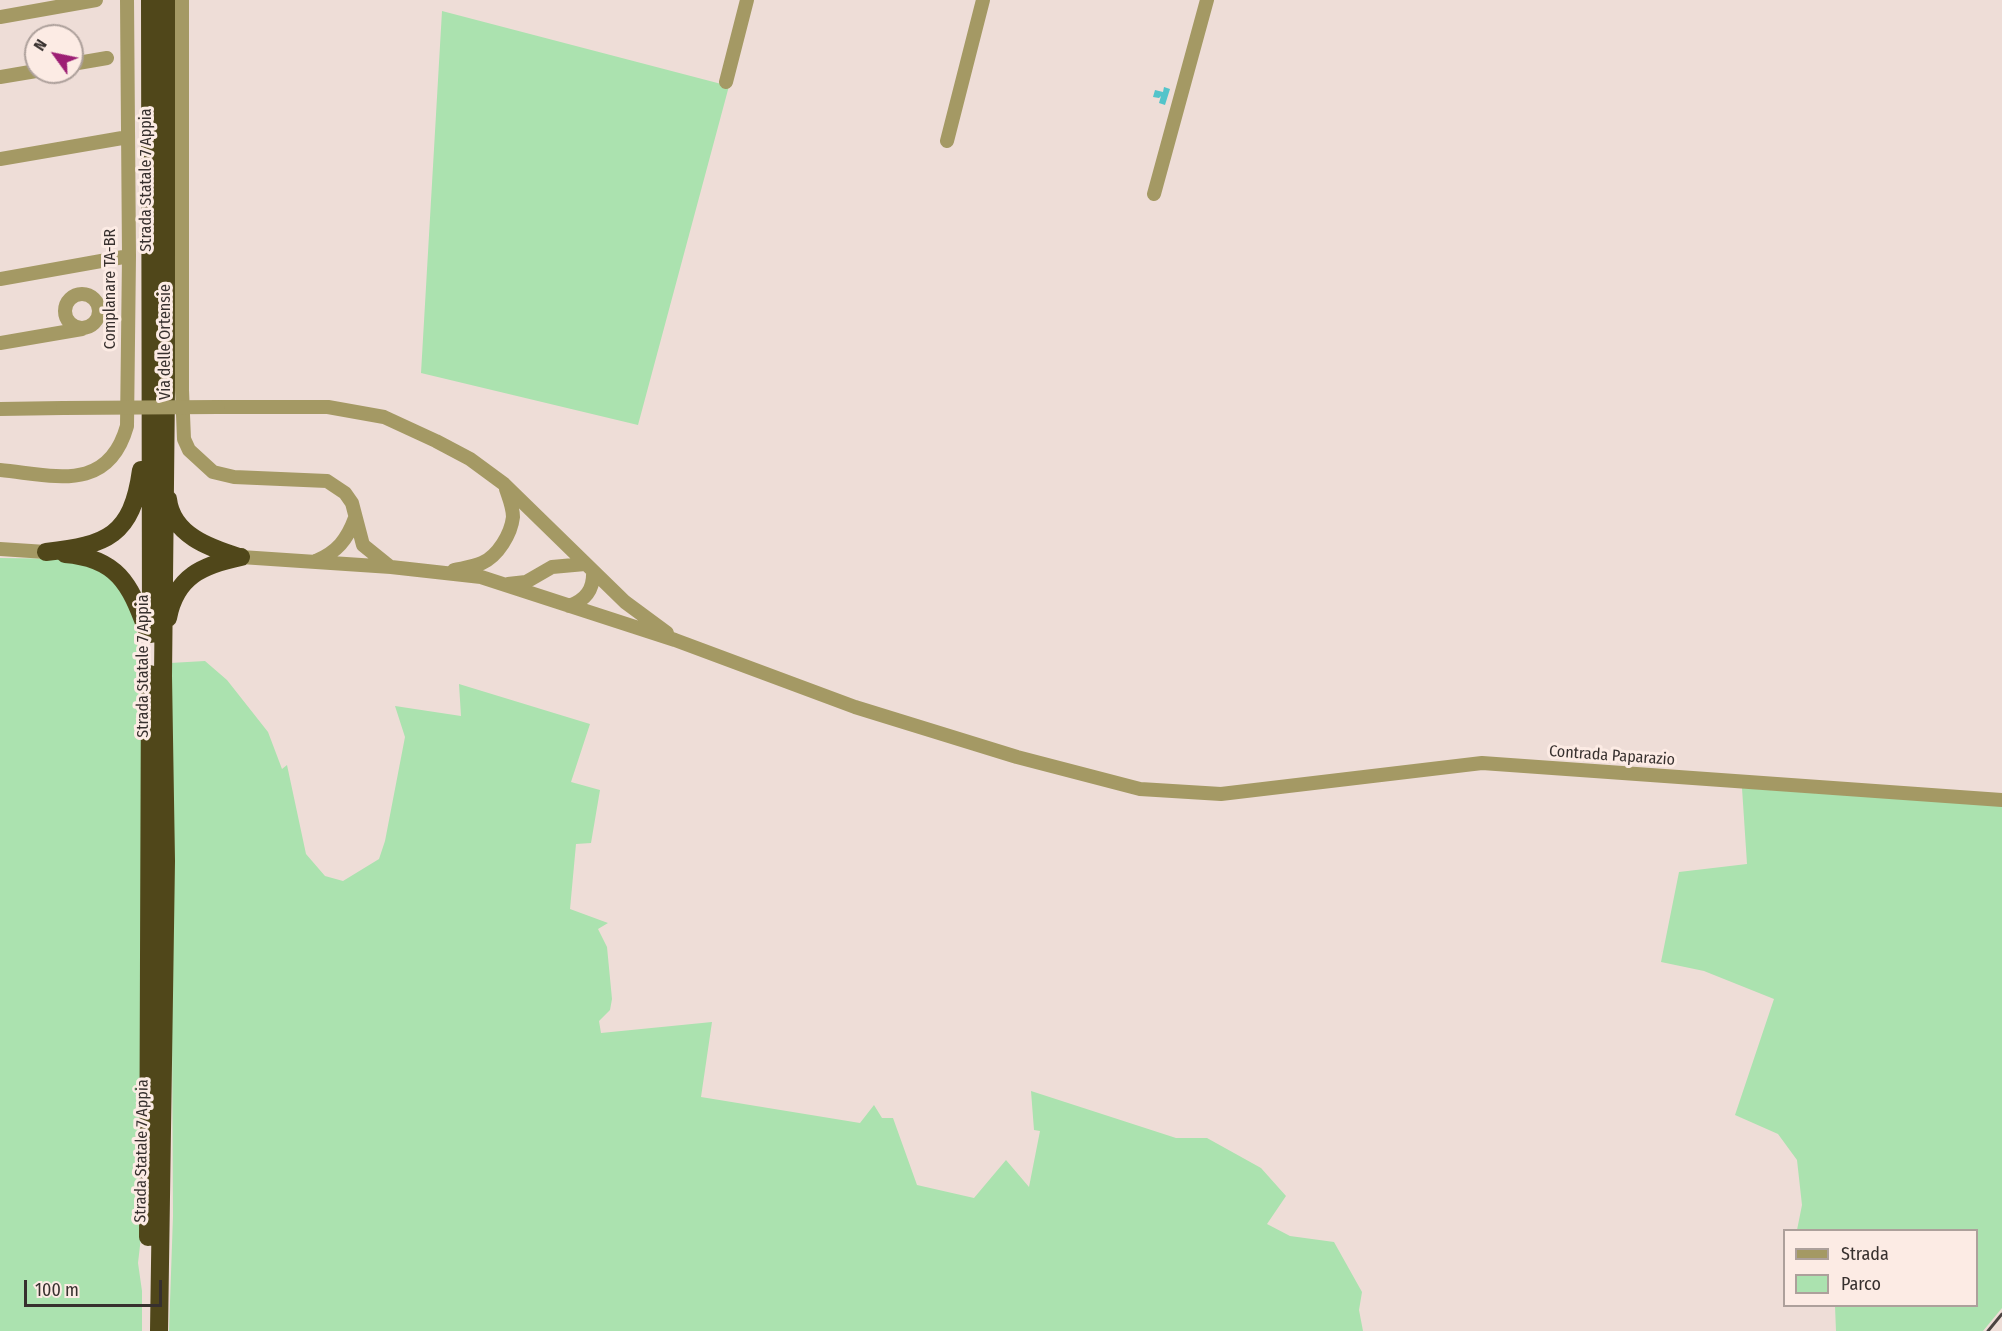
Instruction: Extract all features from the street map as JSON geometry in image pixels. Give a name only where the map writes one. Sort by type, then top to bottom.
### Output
[{"type":"highway","name":"Strada Statale 7 Appia","points":[[147,1331],[151,641],[150,0]]},
{"type":"highway","name":"Strada Statale 7 Appia","points":[[159,1331],[166,861],[163,676],[166,0]]},
{"type":"highway","points":[[46,552],[75,549],[97,543],[112,535],[124,521],[132,509],[138,492],[149,422]]},
{"type":"highway","points":[[164,451],[169,506],[177,524],[193,538],[213,549],[241,557]]},
{"type":"highway","points":[[46,552],[94,559],[106,565],[123,579],[134,595],[151,641]]},
{"type":"highway","points":[[163,676],[170,608],[178,590],[202,568],[241,557]]},
{"type":"street","points":[[0,17],[96,0]]},
{"type":"street","name":"Complanare TA-BR","points":[[0,470],[77,476],[103,466],[116,453],[127,426],[129,256],[127,0]]},
{"type":"street","name":"Via delle Ortensie","points":[[182,0],[184,439],[189,450],[213,472],[234,477],[327,481],[345,493],[352,503],[356,517],[355,534]]},
{"type":"street","points":[[726,82],[747,0]]},
{"type":"street","points":[[947,141],[983,0]]},
{"type":"street","points":[[1154,194],[1207,0]]},
{"type":"street","points":[[84,62],[107,58]]},
{"type":"street","points":[[0,77],[24,73]]},
{"type":"street","points":[[0,159],[128,137]]},
{"type":"street","points":[[0,279],[129,256]]},
{"type":"street","points":[[0,343],[82,329]]},
{"type":"street","points":[[0,409],[328,407],[384,417],[470,459],[504,484],[625,602],[675,640]]},
{"type":"street","points":[[444,572],[483,563],[498,552],[508,535],[513,517],[511,502],[504,484]]},
{"type":"street","points":[[314,562],[329,556],[355,534]]},
{"type":"street","points":[[355,534],[363,545],[391,567]]},
{"type":"street","points":[[351,565],[349,549],[355,534]]},
{"type":"street","points":[[0,549],[46,552]]},
{"type":"street","points":[[241,557],[391,567],[481,577],[675,640]]},
{"type":"street","points":[[505,584],[526,582],[552,567],[563,564],[589,567]]},
{"type":"street","points":[[569,606],[586,597],[593,580],[589,567]]},
{"type":"street","name":"Contrada Paparazio","points":[[675,640],[855,707],[1017,757],[1140,789],[1221,794],[1482,763],[2002,800]]},
{"type":"green space","points":[[442,11],[729,86],[638,425],[421,373]]},
{"type":"green space","points":[[0,558],[82,559],[118,579],[136,611],[144,822],[144,1211],[138,1263],[142,1291],[142,1331],[0,1331]]},
{"type":"green space","points":[[205,661],[227,680],[268,732],[282,769],[287,765],[306,854],[325,876],[343,881],[379,859],[385,841],[405,737],[395,706],[461,716],[459,684],[590,724],[571,782],[600,790],[591,843],[576,844],[570,909],[608,923],[598,929],[607,947],[612,999],[610,1010],[599,1021],[601,1033],[712,1022],[701,1097],[860,1123],[874,1105],[882,1118],[893,1118],[917,1185],[974,1198],[1006,1160],[1029,1187],[1040,1131],[1034,1130],[1031,1091],[1176,1138],[1207,1138],[1261,1168],[1286,1196],[1267,1224],[1290,1236],[1334,1242],[1362,1292],[1359,1310],[1363,1331],[169,1331],[173,1216],[170,663]]},
{"type":"green space","points":[[1742,788],[2002,806],[2002,1308],[1983,1331],[1836,1331],[1835,1307],[1978,1307],[1978,1229],[1797,1229],[1802,1205],[1797,1160],[1778,1134],[1735,1115],[1774,999],[1704,971],[1661,962],[1679,872],[1747,864]]},
{"type":"water","points":[[1164,87],[1170,89],[1165,105],[1159,103],[1161,96],[1153,97],[1155,90],[1163,92]]},
{"type":"railway","points":[[1988,1331],[2002,1314]]}]
